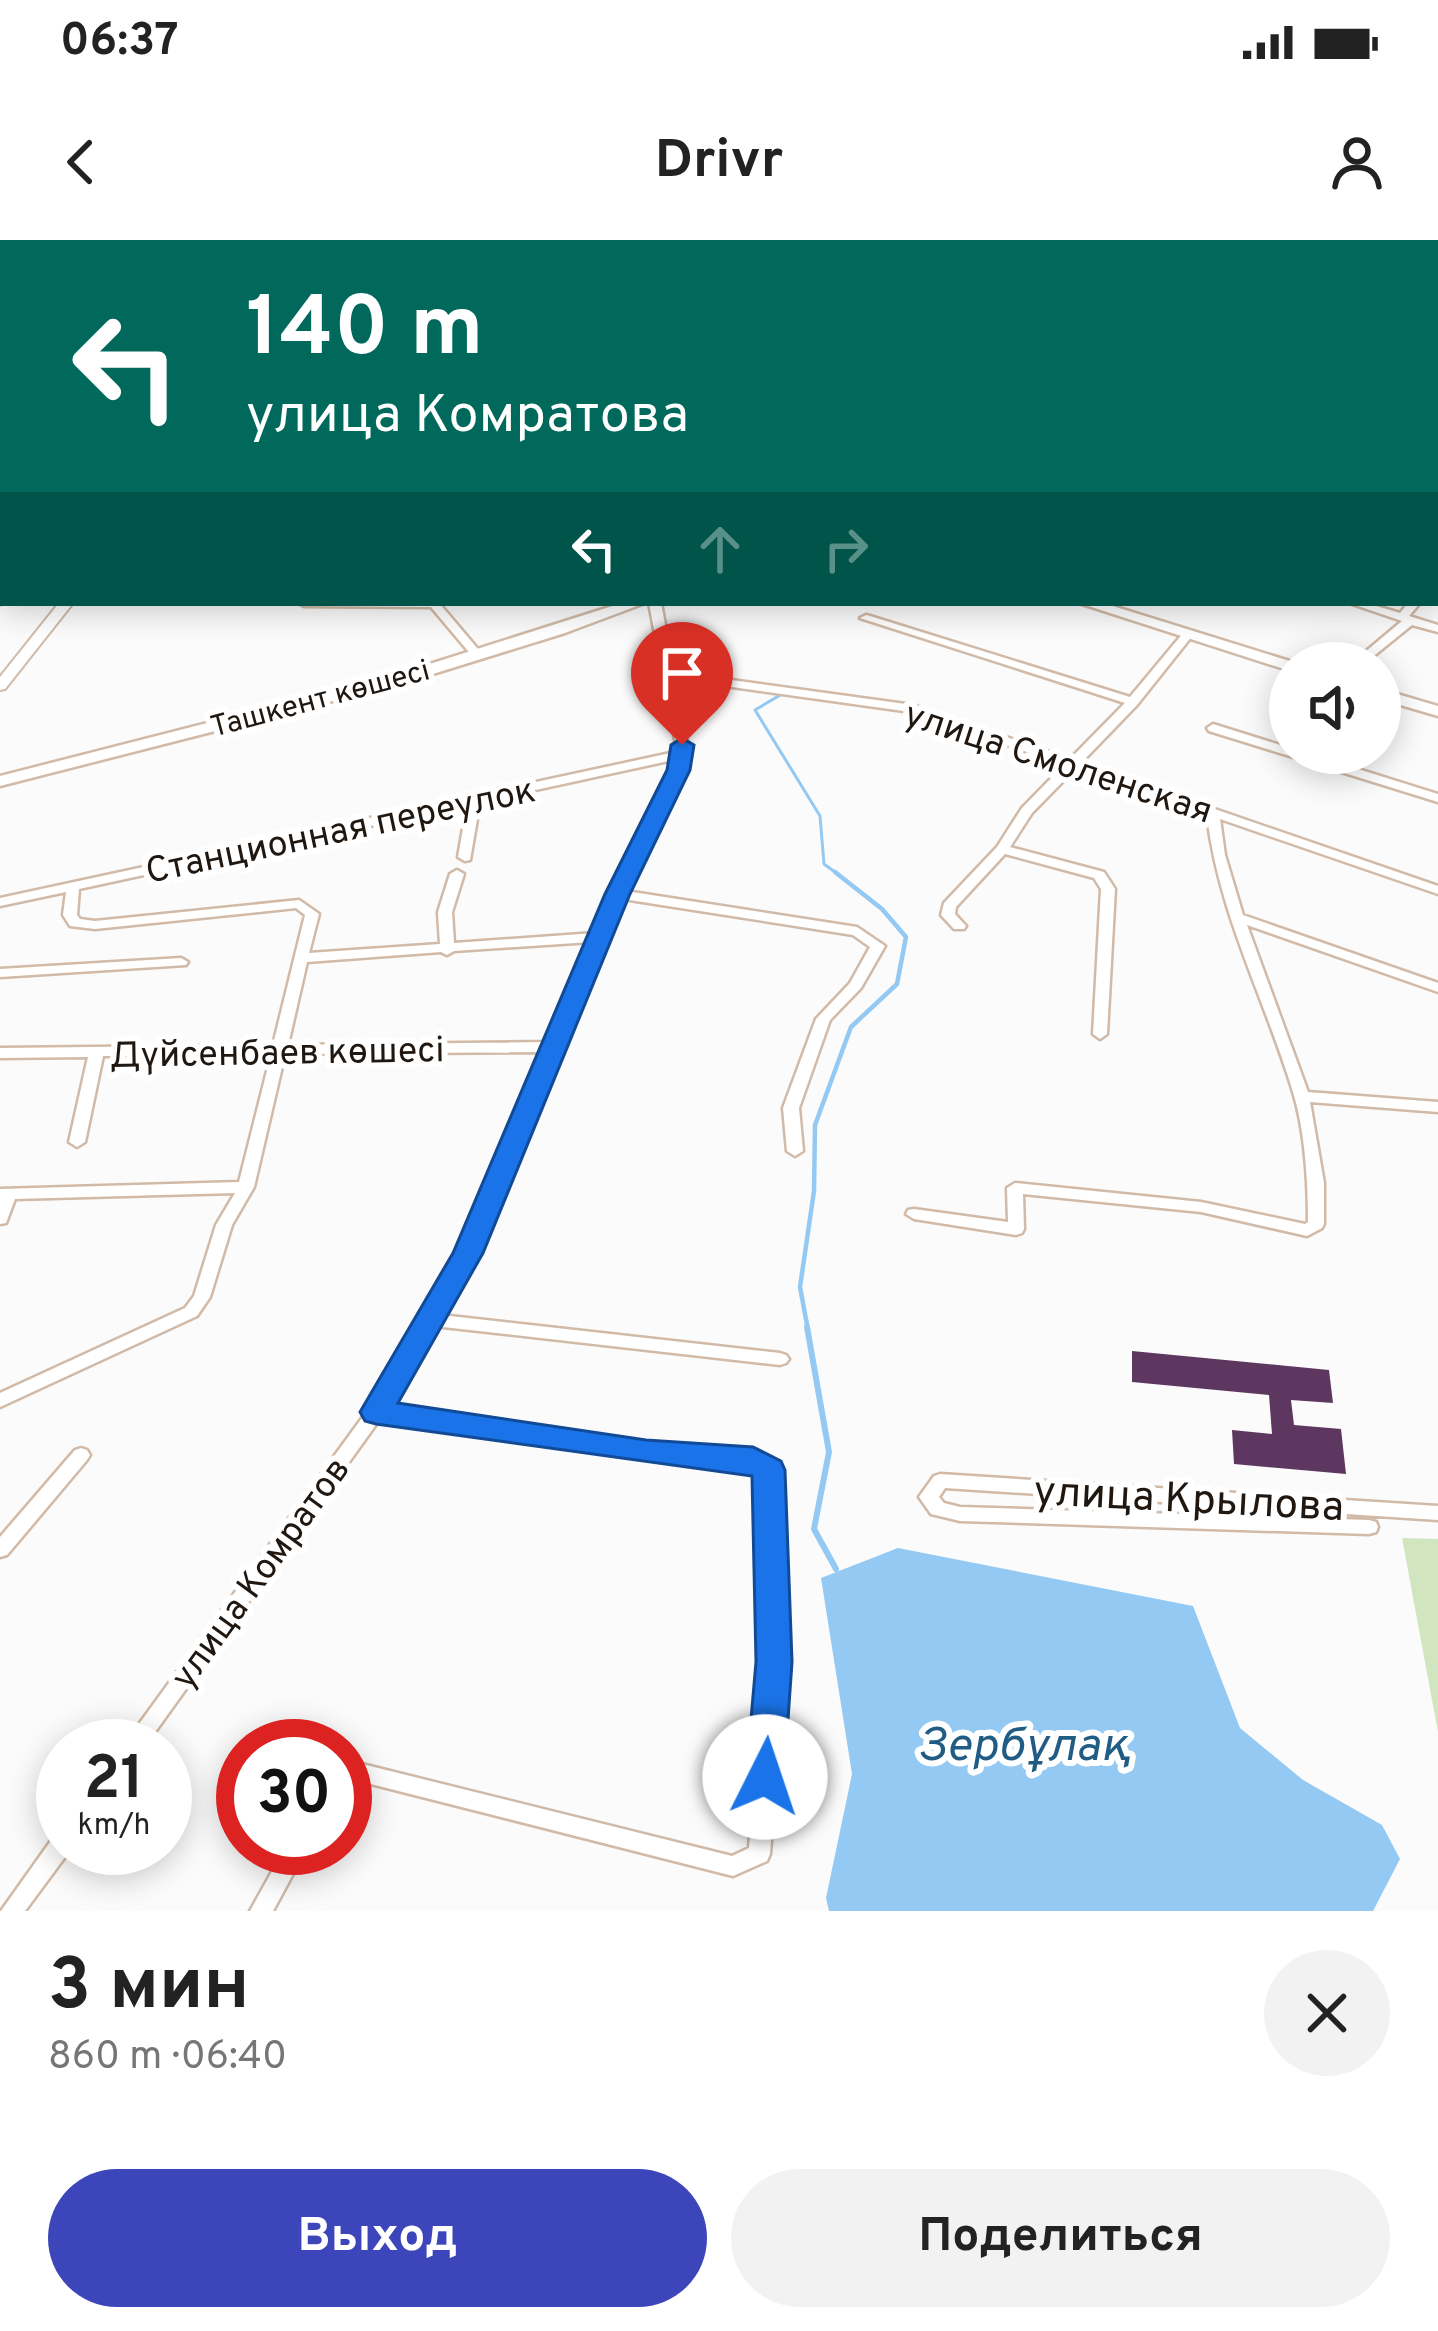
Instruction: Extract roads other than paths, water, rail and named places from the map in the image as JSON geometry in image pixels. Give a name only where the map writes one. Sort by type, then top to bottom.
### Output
[{"type":"main road","name":"Ташкент көшесі","points":[[0,781],[164,742],[477,655],[628,606]]},
{"type":"main road","points":[[1097,606],[1269,659]]},
{"type":"main road","points":[[1401,700],[1438,711]]},
{"type":"street","points":[[3,678],[63,606]]},
{"type":"street","points":[[436,606],[477,655]]},
{"type":"street","name":"улица Комратов","points":[[153,1719],[376,1412],[468,1253],[617,894],[678,770],[680,755],[656,606]]},
{"type":"street","points":[[1365,606],[1438,629]]},
{"type":"street","points":[[1381,642],[1407,619],[1413,606]]},
{"type":"street","points":[[866,617],[1132,702]]},
{"type":"street","points":[[959,926],[948,915],[949,906],[1002,849],[1027,811],[1132,702],[1188,634]]},
{"type":"street","name":"улица Смоленская","points":[[669,675],[913,709],[1438,890]]},
{"type":"street","points":[[1213,728],[1269,745]]},
{"type":"street","name":"Станционная переулок","points":[[0,902],[680,755]]},
{"type":"street","points":[[1362,774],[1438,798]]},
{"type":"street","points":[[465,857],[474,801]]},
{"type":"street","points":[[914,1214],[1016,1228],[1016,1188],[1201,1207],[1307,1229],[1319,1216],[1302,1096],[1237,917],[1218,855],[1214,812]]},
{"type":"street","points":[[1002,849],[1099,874],[1108,889],[1100,1034]]},
{"type":"street","points":[[447,951],[445,912],[457,874]]},
{"type":"street","points":[[0,1400],[191,1312],[202,1297],[224,1225],[246,1187],[312,914],[299,904],[95,925],[75,923],[70,916],[73,886]]},
{"type":"street","points":[[617,894],[856,931],[878,946],[856,985],[823,1018],[791,1108],[795,1150]]},
{"type":"street","points":[[1237,917],[1438,988]]},
{"type":"street","points":[[303,958],[599,937]]},
{"type":"street","points":[[0,973],[181,962]]},
{"type":"street","name":"Дүйсенбаев көшесі","points":[[0,1053],[554,1047]]},
{"type":"street","points":[[77,1142],[96,1053]]},
{"type":"street","points":[[1302,1096],[1438,1107]]},
{"type":"street","points":[[0,1219],[4,1194],[246,1187]]},
{"type":"street","points":[[430,1320],[780,1359]]},
{"type":"street","points":[[372,1775],[733,1865],[759,1854],[774,1662],[769,1470],[753,1460],[646,1452],[376,1412]]},
{"type":"street","points":[[0,1550],[81,1455]]},
{"type":"street","name":"улица Крылова","points":[[1369,1527],[959,1514],[938,1509],[928,1497],[940,1481],[1438,1513]]},
{"type":"street","points":[[12,1911],[38,1875]]},
{"type":"street","points":[[261,1911],[281,1875]]},
{"type":"water","name":"Зербұлақ","points":[[898,1548],[1193,1606],[1240,1728],[1303,1780],[1382,1825],[1400,1859],[1373,1911],[829,1911],[826,1898],[852,1774],[821,1578]]},
{"type":"waterway","points":[[782,694],[755,710],[820,816],[824,864],[836,873]]},
{"type":"waterway","points":[[808,1330],[800,1287],[814,1191],[815,1125],[851,1027],[897,984],[906,937],[882,909],[836,873]]},
{"type":"waterway","points":[[807,1327],[829,1452],[814,1529],[836,1569]]}]
